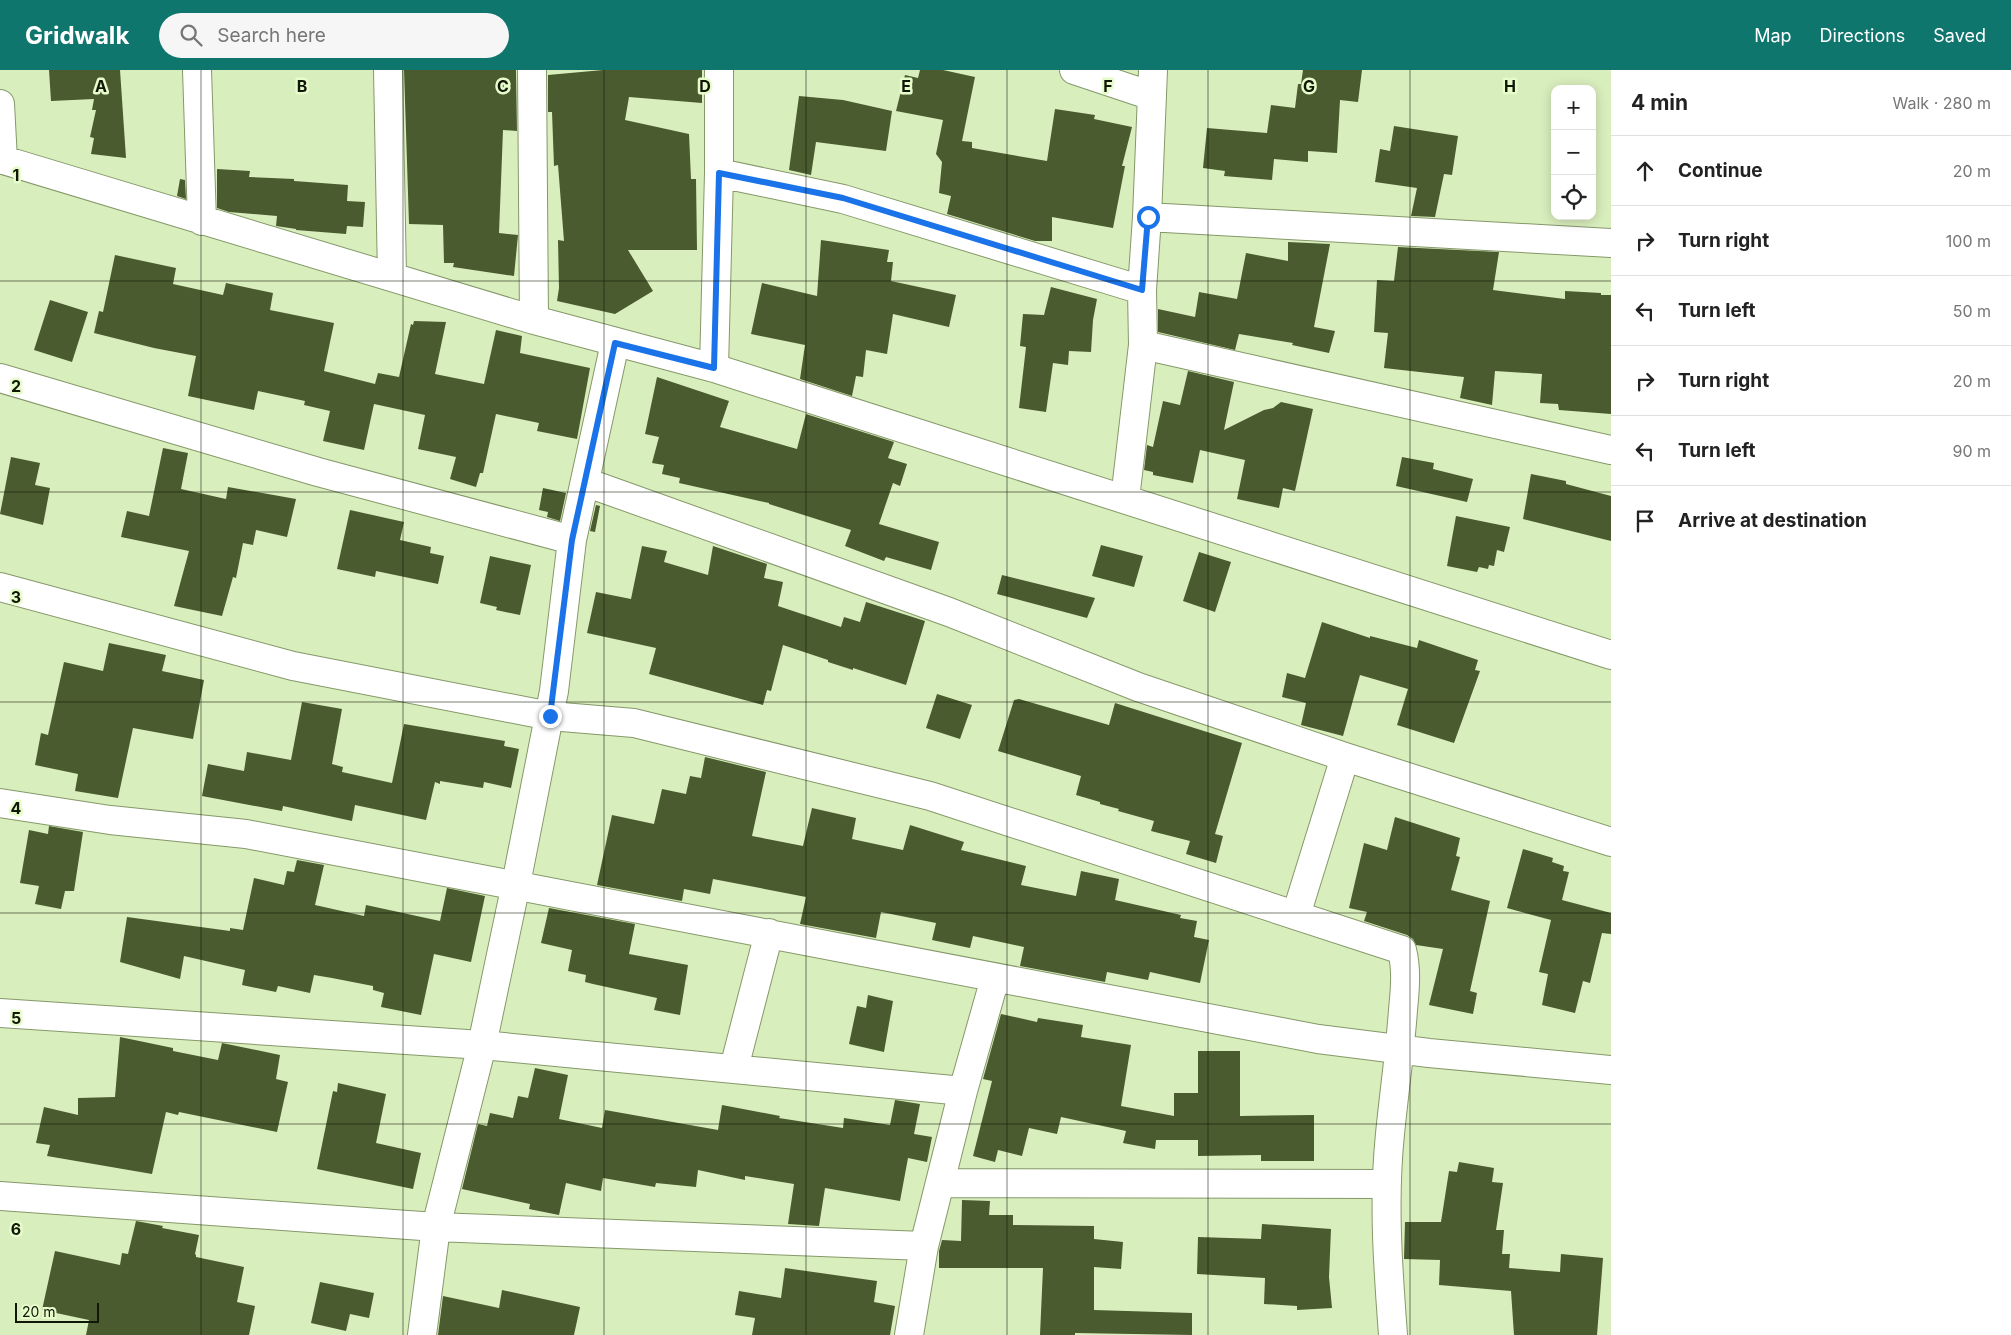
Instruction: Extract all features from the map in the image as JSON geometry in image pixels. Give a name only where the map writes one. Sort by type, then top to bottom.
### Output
[{"type":"street","points":[[196,70],[202,221]]},
{"type":"street","points":[[388,70],[392,276]]},
{"type":"street","points":[[532,70],[534,320]]},
{"type":"street","points":[[714,368],[719,173],[719,70]]},
{"type":"street","points":[[1074,70],[1153,83],[1148,217],[1142,290],[1143,345],[1125,499]]},
{"type":"street","points":[[0,104],[1,160],[534,320],[714,368],[1611,655]]},
{"type":"street","points":[[719,173],[843,198],[1142,290]]},
{"type":"street","points":[[1148,217],[1611,243]]},
{"type":"street","points":[[422,1335],[436,1227],[482,1046],[550,716],[572,540],[615,343]]},
{"type":"street","points":[[1143,345],[1611,450]]},
{"type":"street","points":[[0,378],[318,472],[572,540]]},
{"type":"street","points":[[585,482],[949,612],[1138,687],[1345,757],[1611,842]]},
{"type":"street","points":[[0,586],[293,666],[550,716],[634,723],[930,796],[1402,950],[1406,966],[1400,1050],[1386,1184],[1386,1236],[1393,1335]]},
{"type":"street","points":[[1296,915],[1345,757]]},
{"type":"street","points":[[0,803],[110,820],[246,834],[516,884],[1318,1039],[1400,1050],[1611,1070]]},
{"type":"street","points":[[734,1068],[769,933]]},
{"type":"street","points":[[909,1335],[924,1246],[963,1091],[996,978]]},
{"type":"street","points":[[0,1013],[482,1046],[734,1068],[963,1091]]},
{"type":"street","points":[[940,1183],[1386,1184]]},
{"type":"street","points":[[0,1196],[436,1227],[924,1246]]},
{"type":"building","points":[[49,70],[120,70],[126,158],[91,154],[94,138],[90,137],[96,110],[92,110],[94,99],[51,101]]},
{"type":"building","points":[[404,70],[516,70],[517,131],[503,130],[499,233],[518,235],[514,276],[453,267],[454,263],[444,263],[443,225],[409,224]]},
{"type":"building","points":[[603,70],[702,70],[702,103],[629,97],[625,120],[689,134],[691,179],[696,179],[697,250],[628,250],[653,291],[615,314],[557,301],[559,288],[558,240],[564,241],[558,165],[554,166],[552,112],[548,112],[548,75]]},
{"type":"building","points":[[920,70],[943,70],[975,77],[962,141],[972,142],[972,148],[1047,161],[1055,109],[1095,115],[1094,119],[1132,127],[1122,166],[1125,166],[1113,228],[1052,217],[1052,241],[1035,241],[947,214],[951,196],[939,193],[942,162],[936,154],[943,120],[896,111],[905,75],[918,78]]},
{"type":"building","points":[[1303,70],[1362,70],[1358,102],[1340,100],[1337,153],[1308,151],[1308,162],[1274,159],[1272,180],[1224,176],[1225,171],[1203,168],[1207,128],[1267,133],[1271,105],[1295,108],[1298,84],[1301,84]]},
{"type":"building","points":[[799,96],[843,100],[892,111],[886,151],[816,142],[811,175],[789,170]]},
{"type":"building","points":[[1394,126],[1458,136],[1452,175],[1444,174],[1435,217],[1411,216],[1417,188],[1375,182],[1380,149],[1390,151]]},
{"type":"building","points":[[217,169],[250,171],[249,177],[294,179],[294,181],[348,185],[347,201],[365,202],[363,227],[347,226],[346,234],[296,230],[276,226],[277,216],[229,212],[217,208]]},
{"type":"building","points":[[180,179],[185,180],[186,199],[177,196]]},
{"type":"building","points":[[821,240],[889,250],[887,262],[893,262],[891,281],[956,295],[949,327],[893,314],[887,354],[866,350],[863,377],[856,376],[852,396],[800,379],[805,345],[751,334],[762,283],[817,296]]},
{"type":"building","points":[[1288,242],[1330,244],[1314,327],[1335,331],[1329,353],[1292,345],[1293,343],[1239,334],[1235,350],[1158,332],[1158,309],[1195,317],[1199,292],[1237,299],[1246,253],[1288,261]]},
{"type":"building","points":[[1398,247],[1499,252],[1493,290],[1565,299],[1565,291],[1611,295],[1611,414],[1559,410],[1558,404],[1540,403],[1542,374],[1495,371],[1492,405],[1460,398],[1464,377],[1384,368],[1388,333],[1374,332],[1377,280],[1394,281]]},
{"type":"building","points":[[115,255],[176,268],[173,284],[223,295],[226,283],[273,293],[270,310],[334,323],[324,371],[375,384],[378,373],[399,377],[411,324],[413,325],[414,321],[446,322],[435,374],[484,384],[496,330],[522,336],[520,353],[590,368],[577,439],[537,431],[539,423],[496,414],[483,473],[480,473],[476,487],[450,479],[456,457],[418,449],[425,415],[374,404],[364,450],[323,441],[330,411],[304,405],[305,401],[258,391],[254,410],[188,396],[196,356],[94,333],[99,311],[103,312]]},
{"type":"building","points":[[1051,287],[1097,299],[1093,320],[1091,352],[1069,351],[1068,365],[1053,363],[1046,412],[1019,408],[1026,347],[1020,346],[1023,314],[1044,315]]},
{"type":"building","points":[[50,300],[88,312],[72,362],[34,350]]},
{"type":"building","points":[[1188,371],[1234,382],[1224,430],[1264,410],[1273,408],[1281,402],[1313,409],[1295,491],[1283,488],[1279,508],[1237,499],[1245,460],[1200,450],[1193,483],[1153,475],[1153,472],[1144,470],[1147,445],[1153,447],[1163,401],[1180,405]]},
{"type":"building","points":[[657,377],[729,401],[720,427],[797,449],[806,414],[894,442],[888,458],[907,464],[900,486],[893,483],[879,524],[939,542],[931,570],[886,557],[884,561],[845,546],[851,530],[769,503],[679,483],[680,478],[662,474],[664,465],[652,463],[659,437],[645,434]]},
{"type":"building","points":[[163,448],[188,453],[181,489],[226,499],[228,487],[296,499],[287,537],[256,530],[253,545],[243,543],[236,578],[233,577],[222,616],[174,606],[189,551],[121,537],[127,511],[149,516]]},
{"type":"building","points":[[11,457],[40,463],[35,485],[50,488],[43,525],[0,514]]},
{"type":"building","points":[[1402,457],[1434,463],[1433,469],[1473,479],[1467,502],[1396,486]]},
{"type":"building","points":[[1531,474],[1566,481],[1566,484],[1611,496],[1611,541],[1523,519]]},
{"type":"building","points":[[543,488],[566,493],[560,521],[547,517],[548,512],[539,510]]},
{"type":"building","points":[[596,505],[600,506],[595,532],[590,531]]},
{"type":"building","points":[[350,510],[404,522],[400,540],[431,547],[430,553],[444,556],[438,584],[376,571],[375,577],[337,569]]},
{"type":"building","points":[[1456,516],[1510,527],[1504,552],[1497,550],[1494,566],[1489,565],[1488,569],[1479,567],[1477,572],[1447,566]]},
{"type":"building","points":[[1101,545],[1143,556],[1134,587],[1092,576]]},
{"type":"building","points":[[642,546],[667,551],[664,562],[708,575],[713,546],[767,564],[764,578],[783,582],[778,606],[841,627],[844,617],[860,622],[866,602],[925,621],[906,685],[828,662],[828,660],[783,645],[771,691],[767,690],[763,705],[649,674],[656,648],[587,633],[596,592],[631,599]]},
{"type":"building","points":[[1199,552],[1231,562],[1215,612],[1183,601]]},
{"type":"building","points":[[490,556],[531,565],[520,615],[496,610],[497,607],[480,603]]},
{"type":"building","points":[[1002,575],[1095,598],[1087,618],[997,594]]},
{"type":"building","points":[[1322,622],[1370,638],[1370,636],[1417,648],[1419,640],[1478,660],[1475,670],[1480,671],[1454,743],[1397,725],[1408,689],[1360,675],[1343,736],[1301,725],[1306,703],[1282,697],[1287,673],[1305,678]]},
{"type":"building","points":[[109,643],[166,655],[162,671],[204,680],[193,739],[133,728],[118,798],[75,791],[78,774],[35,765],[41,733],[48,735],[64,662],[103,671]]},
{"type":"building","points":[[937,694],[972,705],[960,739],[926,728]]},
{"type":"building","points":[[1019,699],[1109,725],[1115,703],[1242,743],[1215,834],[1223,836],[1216,863],[1186,854],[1190,841],[1151,831],[1154,821],[1118,811],[1119,809],[1076,795],[1081,776],[998,751],[1014,700]]},
{"type":"building","points":[[302,702],[342,709],[332,764],[343,767],[342,772],[392,783],[404,724],[505,741],[504,746],[519,749],[511,788],[484,782],[483,788],[440,781],[440,784],[435,782],[426,820],[355,805],[352,821],[283,806],[282,811],[202,796],[208,764],[244,771],[247,752],[291,760]]},
{"type":"building","points":[[705,757],[766,772],[752,836],[803,846],[812,808],[856,818],[852,839],[903,850],[910,825],[964,842],[961,850],[1026,866],[1021,885],[1076,896],[1081,871],[1119,879],[1115,900],[1181,915],[1180,918],[1197,921],[1194,937],[1209,940],[1200,983],[1150,972],[1148,980],[1107,972],[1105,982],[1020,966],[1024,947],[973,936],[970,948],[932,940],[936,923],[881,912],[876,938],[800,924],[806,897],[713,879],[710,894],[684,889],[682,901],[597,885],[612,815],[654,824],[662,789],[686,794],[690,776],[701,778]]},
{"type":"building","points":[[1395,817],[1460,838],[1456,856],[1460,857],[1451,890],[1490,901],[1470,991],[1477,993],[1473,1014],[1429,1005],[1443,949],[1416,945],[1413,939],[1407,935],[1364,921],[1367,912],[1349,908],[1364,843],[1387,850]]},
{"type":"building","points":[[49,826],[83,832],[74,891],[65,891],[61,909],[35,904],[39,886],[20,883],[29,830],[48,834]]},
{"type":"building","points":[[1523,849],[1553,858],[1552,862],[1564,866],[1563,871],[1569,872],[1562,900],[1611,913],[1611,934],[1602,933],[1590,983],[1583,981],[1575,1013],[1542,1005],[1548,974],[1539,972],[1551,920],[1507,908]]},
{"type":"building","points":[[297,860],[324,865],[315,905],[364,916],[366,905],[440,921],[447,888],[485,896],[471,962],[434,954],[421,1015],[381,1007],[384,993],[373,990],[373,986],[332,978],[314,975],[310,993],[278,986],[276,992],[242,985],[245,970],[184,956],[180,979],[120,962],[127,917],[230,931],[230,928],[243,930],[254,878],[284,885],[287,871],[294,872]]},
{"type":"building","points":[[549,908],[635,924],[629,954],[688,965],[680,1015],[654,1010],[657,998],[585,982],[586,975],[568,971],[572,950],[541,943]]},
{"type":"building","points":[[868,995],[893,1001],[884,1052],[849,1044],[857,1006],[866,1008]]},
{"type":"building","points":[[1001,1014],[1037,1022],[1038,1018],[1083,1025],[1081,1037],[1131,1045],[1121,1106],[1174,1116],[1174,1093],[1198,1093],[1198,1051],[1240,1051],[1240,1116],[1314,1115],[1314,1161],[1261,1161],[1261,1155],[1198,1156],[1198,1140],[1156,1140],[1155,1149],[1123,1143],[1126,1131],[1061,1117],[1057,1134],[1029,1128],[1022,1156],[998,1150],[995,1162],[973,1156],[992,1081],[983,1079]]},
{"type":"building","points":[[120,1037],[173,1048],[173,1051],[218,1060],[222,1043],[280,1055],[276,1079],[288,1082],[277,1132],[179,1112],[178,1115],[166,1112],[152,1174],[47,1156],[50,1145],[36,1143],[44,1107],[78,1115],[78,1098],[115,1097]]},
{"type":"building","points":[[535,1068],[568,1075],[559,1119],[602,1128],[605,1110],[718,1130],[722,1105],[780,1116],[779,1118],[843,1128],[844,1118],[890,1125],[895,1100],[920,1104],[914,1134],[932,1137],[927,1162],[908,1158],[900,1201],[825,1188],[819,1226],[788,1224],[794,1184],[745,1176],[745,1180],[698,1170],[696,1187],[656,1183],[655,1187],[603,1178],[601,1191],[566,1183],[559,1215],[529,1209],[530,1204],[462,1189],[478,1124],[487,1126],[490,1113],[513,1118],[518,1096],[528,1098]]},
{"type":"building","points":[[338,1083],[386,1094],[376,1143],[421,1153],[413,1189],[317,1169],[333,1091],[337,1092]]},
{"type":"building","points":[[1459,1162],[1494,1168],[1492,1182],[1503,1183],[1496,1230],[1504,1230],[1502,1254],[1510,1254],[1509,1268],[1560,1272],[1561,1254],[1603,1258],[1597,1335],[1514,1335],[1511,1291],[1439,1285],[1440,1260],[1404,1259],[1405,1222],[1441,1222],[1449,1171],[1457,1172]]},
{"type":"building","points":[[962,1200],[990,1201],[989,1215],[1013,1215],[1013,1225],[1094,1226],[1094,1239],[1123,1242],[1121,1269],[1094,1267],[1094,1310],[1192,1313],[1192,1335],[1075,1333],[1075,1335],[1040,1335],[1043,1268],[939,1268],[939,1251],[942,1240],[961,1241]]},
{"type":"building","points":[[136,1221],[199,1235],[196,1257],[244,1267],[237,1302],[255,1306],[249,1335],[86,1335],[89,1320],[42,1310],[55,1251],[120,1265],[122,1253],[128,1254]]},
{"type":"building","points":[[1262,1224],[1331,1229],[1329,1277],[1332,1308],[1297,1310],[1297,1306],[1264,1304],[1265,1278],[1197,1274],[1198,1237],[1261,1239]]},
{"type":"building","points":[[785,1268],[877,1281],[874,1302],[895,1306],[890,1335],[752,1335],[755,1318],[735,1315],[739,1291],[781,1298]]},
{"type":"building","points":[[320,1282],[374,1293],[369,1318],[350,1314],[346,1331],[311,1323]]},
{"type":"building","points":[[502,1290],[580,1307],[574,1335],[438,1335],[443,1296],[499,1308]]},
{"type":"route","points":[[550,716],[572,540],[615,343],[714,368],[719,173],[843,198],[1142,290],[1148,217]]}]
